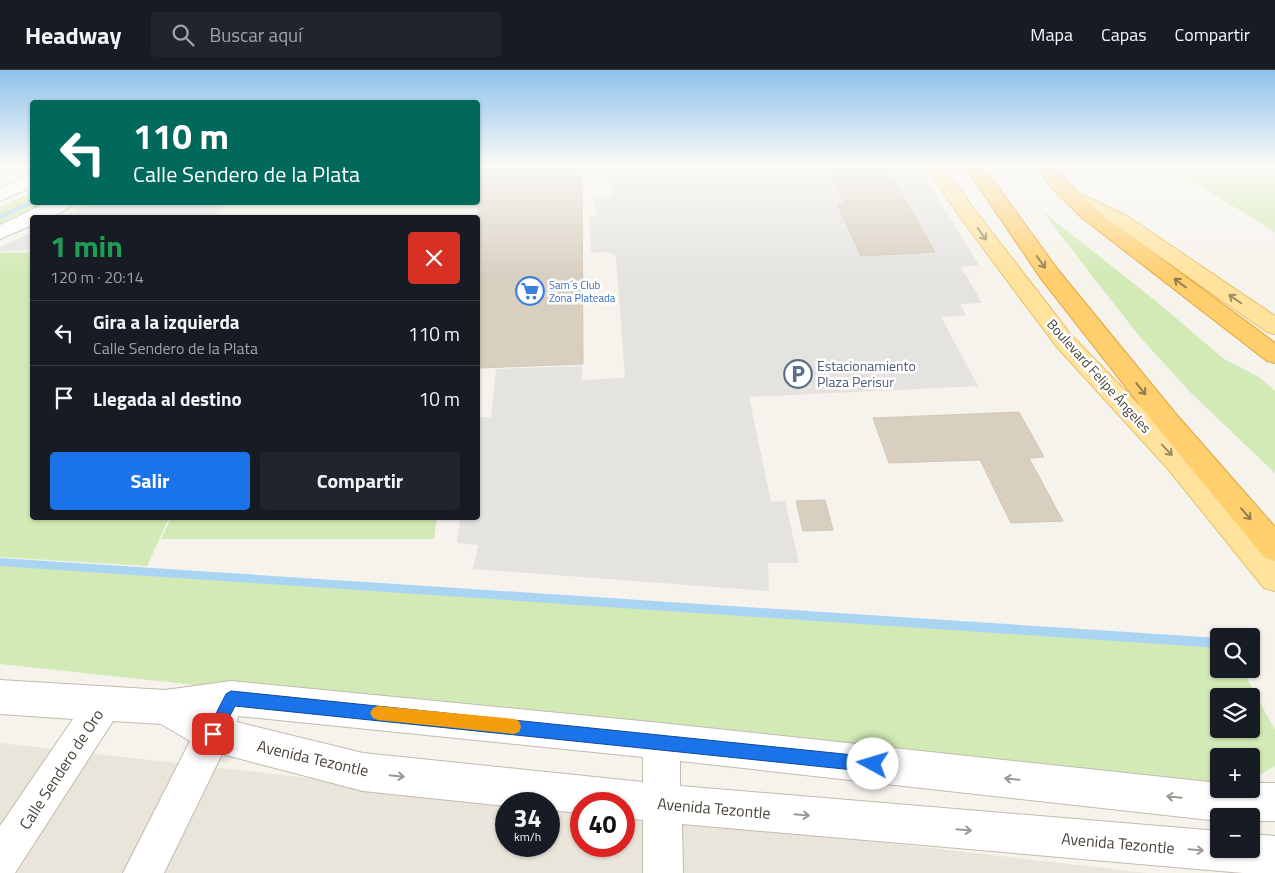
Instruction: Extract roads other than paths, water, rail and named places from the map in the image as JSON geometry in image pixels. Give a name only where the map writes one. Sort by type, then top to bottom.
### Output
[{"type":"highway","name":"Boulevard Felipe Ángeles","points":[[999,202],[1050,275],[1166,420],[1271,561]]},
{"type":"highway","points":[[1076,202],[1095,220],[1275,355]]},
{"type":"main road","name":"Boulevard Felipe Ángeles","points":[[959,202],[1064,341],[1271,561]]},
{"type":"main road","points":[[1085,202],[1120,220],[1275,327]]},
{"type":"street","points":[[39,215],[58,205]]},
{"type":"street","points":[[0,233],[30,219]]},
{"type":"street","name":"Avenida Tezontle","points":[[0,697],[165,707],[231,698],[661,741],[1221,802],[1275,802]]},
{"type":"street","points":[[143,873],[231,698]]},
{"type":"street","name":"Calle Sendero de Oro","points":[[0,861],[105,702]]},
{"type":"street","name":"Avenida Tezontle","points":[[165,707],[213,734],[363,772],[662,803],[1275,856]]},
{"type":"street","points":[[661,741],[663,873]]},
{"type":"waterway","points":[[0,217],[30,203]]},
{"type":"waterway","points":[[0,562],[1210,642]]},
{"type":"place","name":"Sam´s Club Zona Plateada","points":[[530,291]]},
{"type":"place","name":"Estacionamiento Plaza Perisur","points":[[798,374]]}]
